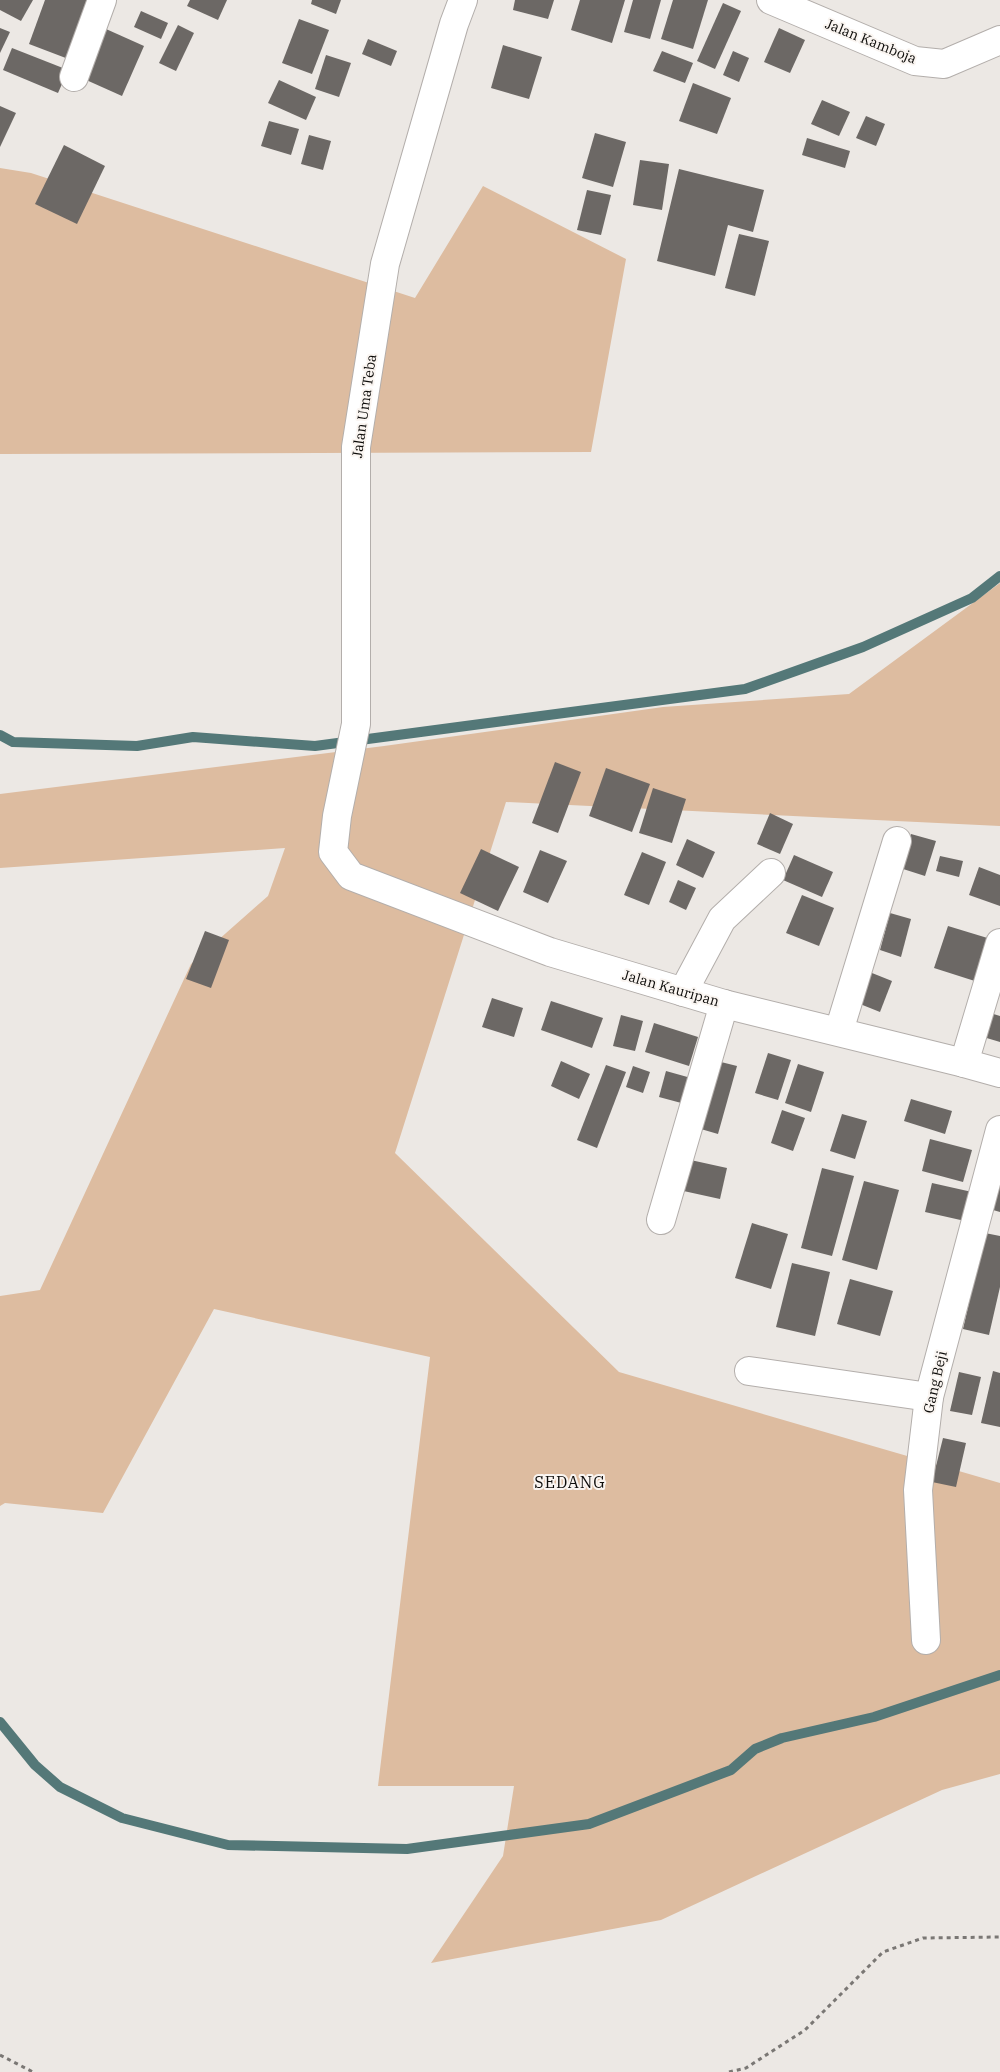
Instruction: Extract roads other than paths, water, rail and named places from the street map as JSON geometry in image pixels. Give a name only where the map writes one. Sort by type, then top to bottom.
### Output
[{"type":"street","points":[[74,77],[102,0]]},
{"type":"street","name":"Jalan Uma Teba","points":[[351,876],[333,852],[337,816],[356,724],[356,447],[385,264],[454,24],[463,0]]},
{"type":"street","name":"Jalan Kamboja","points":[[770,0],[915,61],[944,64],[1000,40]]},
{"type":"street","points":[[838,1031],[897,841]]},
{"type":"street","points":[[682,992],[722,920],[771,873]]},
{"type":"street","name":"Jalan Kauripan","points":[[351,876],[550,952],[724,1004],[838,1031],[1000,1074]]},
{"type":"street","points":[[964,1063],[1000,943]]},
{"type":"street","points":[[661,1220],[724,1004]]},
{"type":"street","name":"Gang Beji","points":[[926,1640],[918,1490],[929,1397],[1000,1130]]},
{"type":"street","points":[[748,1371],[929,1397]]},
{"type":"waterway","points":[[0,735],[13,742],[137,746],[193,737],[315,746],[745,689],[863,647],[972,598],[1000,576]]},
{"type":"waterway","points":[[0,1722],[35,1765],[60,1787],[122,1818],[228,1845],[407,1849],[589,1824],[731,1770],[755,1749],[782,1738],[874,1717],[1000,1675]]},
{"type":"district","name":"SEDANG","points":[[570,1482]]}]
